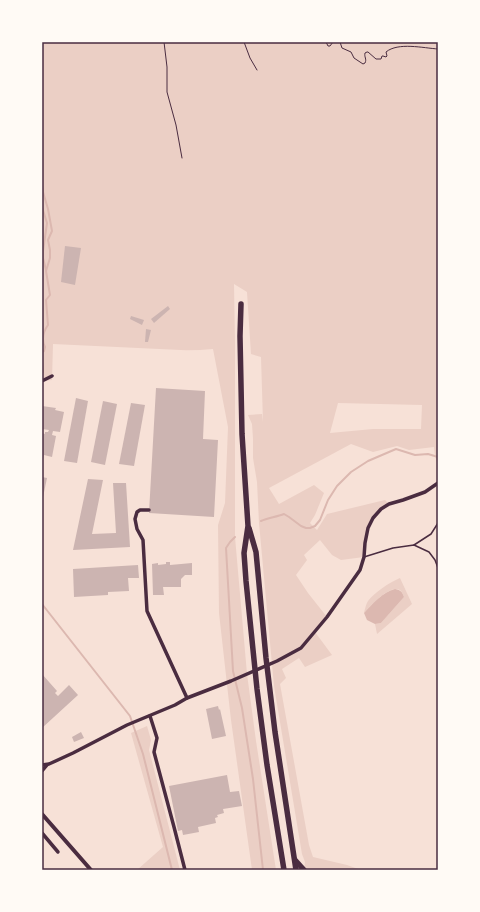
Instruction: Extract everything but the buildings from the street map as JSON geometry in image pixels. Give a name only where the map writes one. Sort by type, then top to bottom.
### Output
[{"type":"highway","points":[[241,304],[240,336],[242,434],[248,526],[244,553],[257,689],[267,765],[284,870]]},
{"type":"highway","points":[[248,526],[256,552],[269,686],[296,870]]},
{"type":"highway","points":[[294,859],[304,870]]},
{"type":"street","points":[[42,381],[52,376]]},
{"type":"street","points":[[42,771],[44,765],[73,753],[126,725],[175,705],[187,698],[231,681],[301,648],[327,617],[360,570],[364,557],[368,528],[373,518],[388,504],[426,492],[438,483]]},
{"type":"street","points":[[149,510],[140,510],[137,512],[135,519],[137,529],[143,540],[146,611],[187,698]]},
{"type":"street","points":[[150,716],[157,738],[154,752],[185,870]]},
{"type":"street","points":[[42,814],[91,870]]},
{"type":"street","points":[[42,833],[58,852]]},
{"type":"lane","points":[[364,557],[393,548],[414,545],[431,534],[438,523]]},
{"type":"lane","points":[[414,545],[429,552],[435,560],[438,568]]},
{"type":"path","points":[[164,42],[167,92],[176,126],[182,158]]},
{"type":"path","points":[[244,42],[250,58],[257,70]]},
{"type":"path","points":[[326,42],[328,46],[330,46],[333,42]]},
{"type":"path","points":[[340,42],[342,48],[351,52],[354,58],[363,64],[366,60],[365,55],[367,52],[376,59],[381,59],[383,56],[387,56],[386,52],[388,50],[399,46],[438,49]]},
{"type":"shaded area","points":[[42,42],[438,42],[438,465],[434,447],[409,450],[397,446],[373,452],[351,444],[269,488],[279,504],[314,485],[324,493],[310,523],[317,530],[327,514],[385,500],[389,504],[381,509],[368,528],[364,557],[341,560],[332,555],[320,540],[304,555],[307,560],[296,575],[327,617],[315,632],[332,655],[305,667],[299,658],[282,669],[286,678],[280,684],[309,845],[313,857],[361,870],[304,870],[305,862],[302,854],[274,686],[259,523],[257,482],[253,458],[252,424],[248,415],[262,414],[263,422],[261,357],[251,354],[247,292],[234,284],[235,537],[247,674],[276,870],[252,870],[231,720],[219,613],[218,525],[225,503],[228,427],[213,349],[186,350],[202,351],[53,344],[52,380],[42,381]],"holes":[[[338,403],[422,405],[421,429],[373,429],[330,433]]]},
{"type":"shaded area","points":[[400,578],[412,604],[377,634],[375,624],[381,623],[404,596],[401,591],[397,589],[387,592],[364,613],[368,601],[387,585]]},
{"type":"shaded area","points":[[395,589],[399,590],[404,597],[381,623],[375,624],[367,620],[364,613],[374,602]]},
{"type":"shaded area","points":[[147,726],[151,740],[149,750],[180,870],[137,870],[163,847],[131,733]]},
{"type":"waterway","points":[[42,185],[52,231],[48,240],[50,258],[46,271],[50,295],[46,300],[48,325],[43,336],[45,347],[44,351],[42,352]]},
{"type":"waterway","points":[[42,207],[47,223],[43,251],[46,270]]},
{"type":"waterway","points":[[42,360],[42,373]]},
{"type":"waterway","points":[[261,521],[284,514],[301,526],[310,528],[315,526],[320,520],[328,500],[337,486],[351,472],[368,461],[396,449],[415,455],[428,454],[438,457]]},
{"type":"waterway","points":[[235,537],[226,548],[233,671],[242,708],[253,779],[263,870]]},
{"type":"waterway","points":[[42,604],[130,716],[143,754],[172,870]]}]
